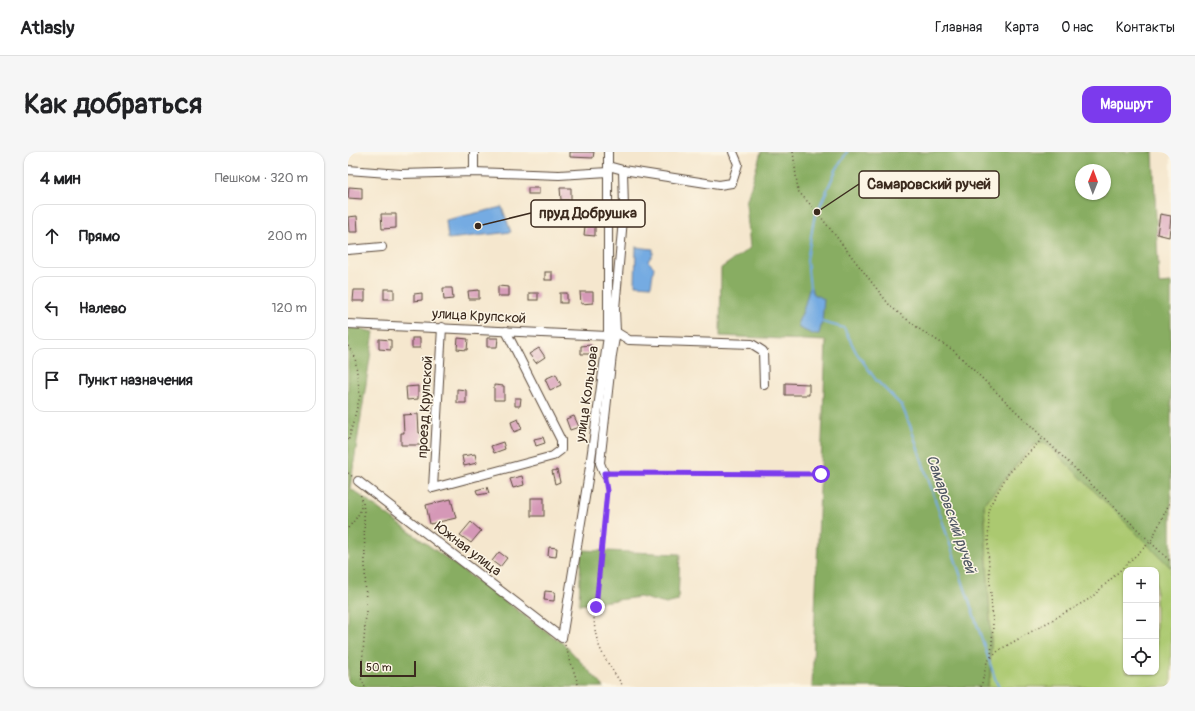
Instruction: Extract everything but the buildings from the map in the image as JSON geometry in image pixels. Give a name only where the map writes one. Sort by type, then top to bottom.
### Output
[{"type":"street","points":[[474,152],[474,172]]},
{"type":"street","name":"улица Кольцова","points":[[562,638],[589,473],[608,336],[608,152]]},
{"type":"street","points":[[348,170],[401,174],[474,172],[559,175],[608,169],[719,185],[732,183],[738,164],[733,152]]},
{"type":"street","points":[[604,473],[600,463],[616,332],[615,309],[624,208],[623,170]]},
{"type":"street","points":[[348,250],[382,247]]},
{"type":"street","name":"улица Крупской","points":[[348,324],[442,327],[608,336]]},
{"type":"street","name":"проезд Крупской","points":[[442,327],[434,488],[553,456],[561,450],[561,440],[506,331]]},
{"type":"street","points":[[616,332],[629,340],[752,344],[763,351],[764,385]]},
{"type":"street","name":"Южная улица","points":[[358,481],[562,638]]},
{"type":"path","points":[[793,152],[798,191],[817,212],[891,307],[922,331],[953,350],[1171,562]]},
{"type":"path","points":[[348,346],[355,357],[360,396],[348,442]]},
{"type":"path","points":[[992,657],[993,626],[988,551],[989,507],[1008,474],[1044,437]]},
{"type":"path","points":[[623,686],[600,650],[594,630],[594,615],[607,491],[604,473],[821,474]]},
{"type":"path","points":[[358,481],[364,512],[366,614],[361,678],[365,687]]},
{"type":"path","points":[[981,687],[987,662],[999,650],[1091,598],[1151,541],[1171,500]]},
{"type":"path","points":[[348,528],[358,516],[363,503]]},
{"type":"path","points":[[562,638],[579,687]]},
{"type":"green space","points":[[761,152],[1153,152],[1159,284],[1171,283],[1171,568],[1046,443],[1034,444],[984,504],[991,641],[990,677],[987,687],[812,687],[826,341],[720,336],[721,268],[750,248],[746,203]]},
{"type":"green space","points":[[348,326],[374,332],[350,488],[565,645],[604,687],[348,687]]},
{"type":"green space","points":[[1046,443],[1171,568],[1171,687],[987,687],[990,677],[991,641],[984,504],[1034,444]]},
{"type":"green space","points":[[581,550],[680,554],[678,601],[666,604],[640,597],[579,605]]},
{"type":"water","points":[[502,207],[511,232],[448,239],[446,220]]},
{"type":"water","points":[[636,247],[653,249],[653,254],[648,261],[654,267],[651,286],[635,285]]},
{"type":"water","points":[[810,286],[814,294],[824,299],[822,322],[819,334],[812,334],[799,328],[798,322],[803,311]]},
{"type":"waterway","name":"Самаровский ручей","points":[[810,288],[807,260],[814,219],[836,170],[847,152]]},
{"type":"waterway","name":"Самаровский ручей","points":[[821,320],[822,322],[844,328],[856,352],[876,380],[902,406],[911,428],[997,684],[1000,687]]},
{"type":"place","name":"Самаровский ручей","points":[[817,212]]},
{"type":"place","name":"пруд Добрушка","points":[[478,226]]},
{"type":"route","points":[[596,607],[607,491],[604,473],[821,474]]}]
